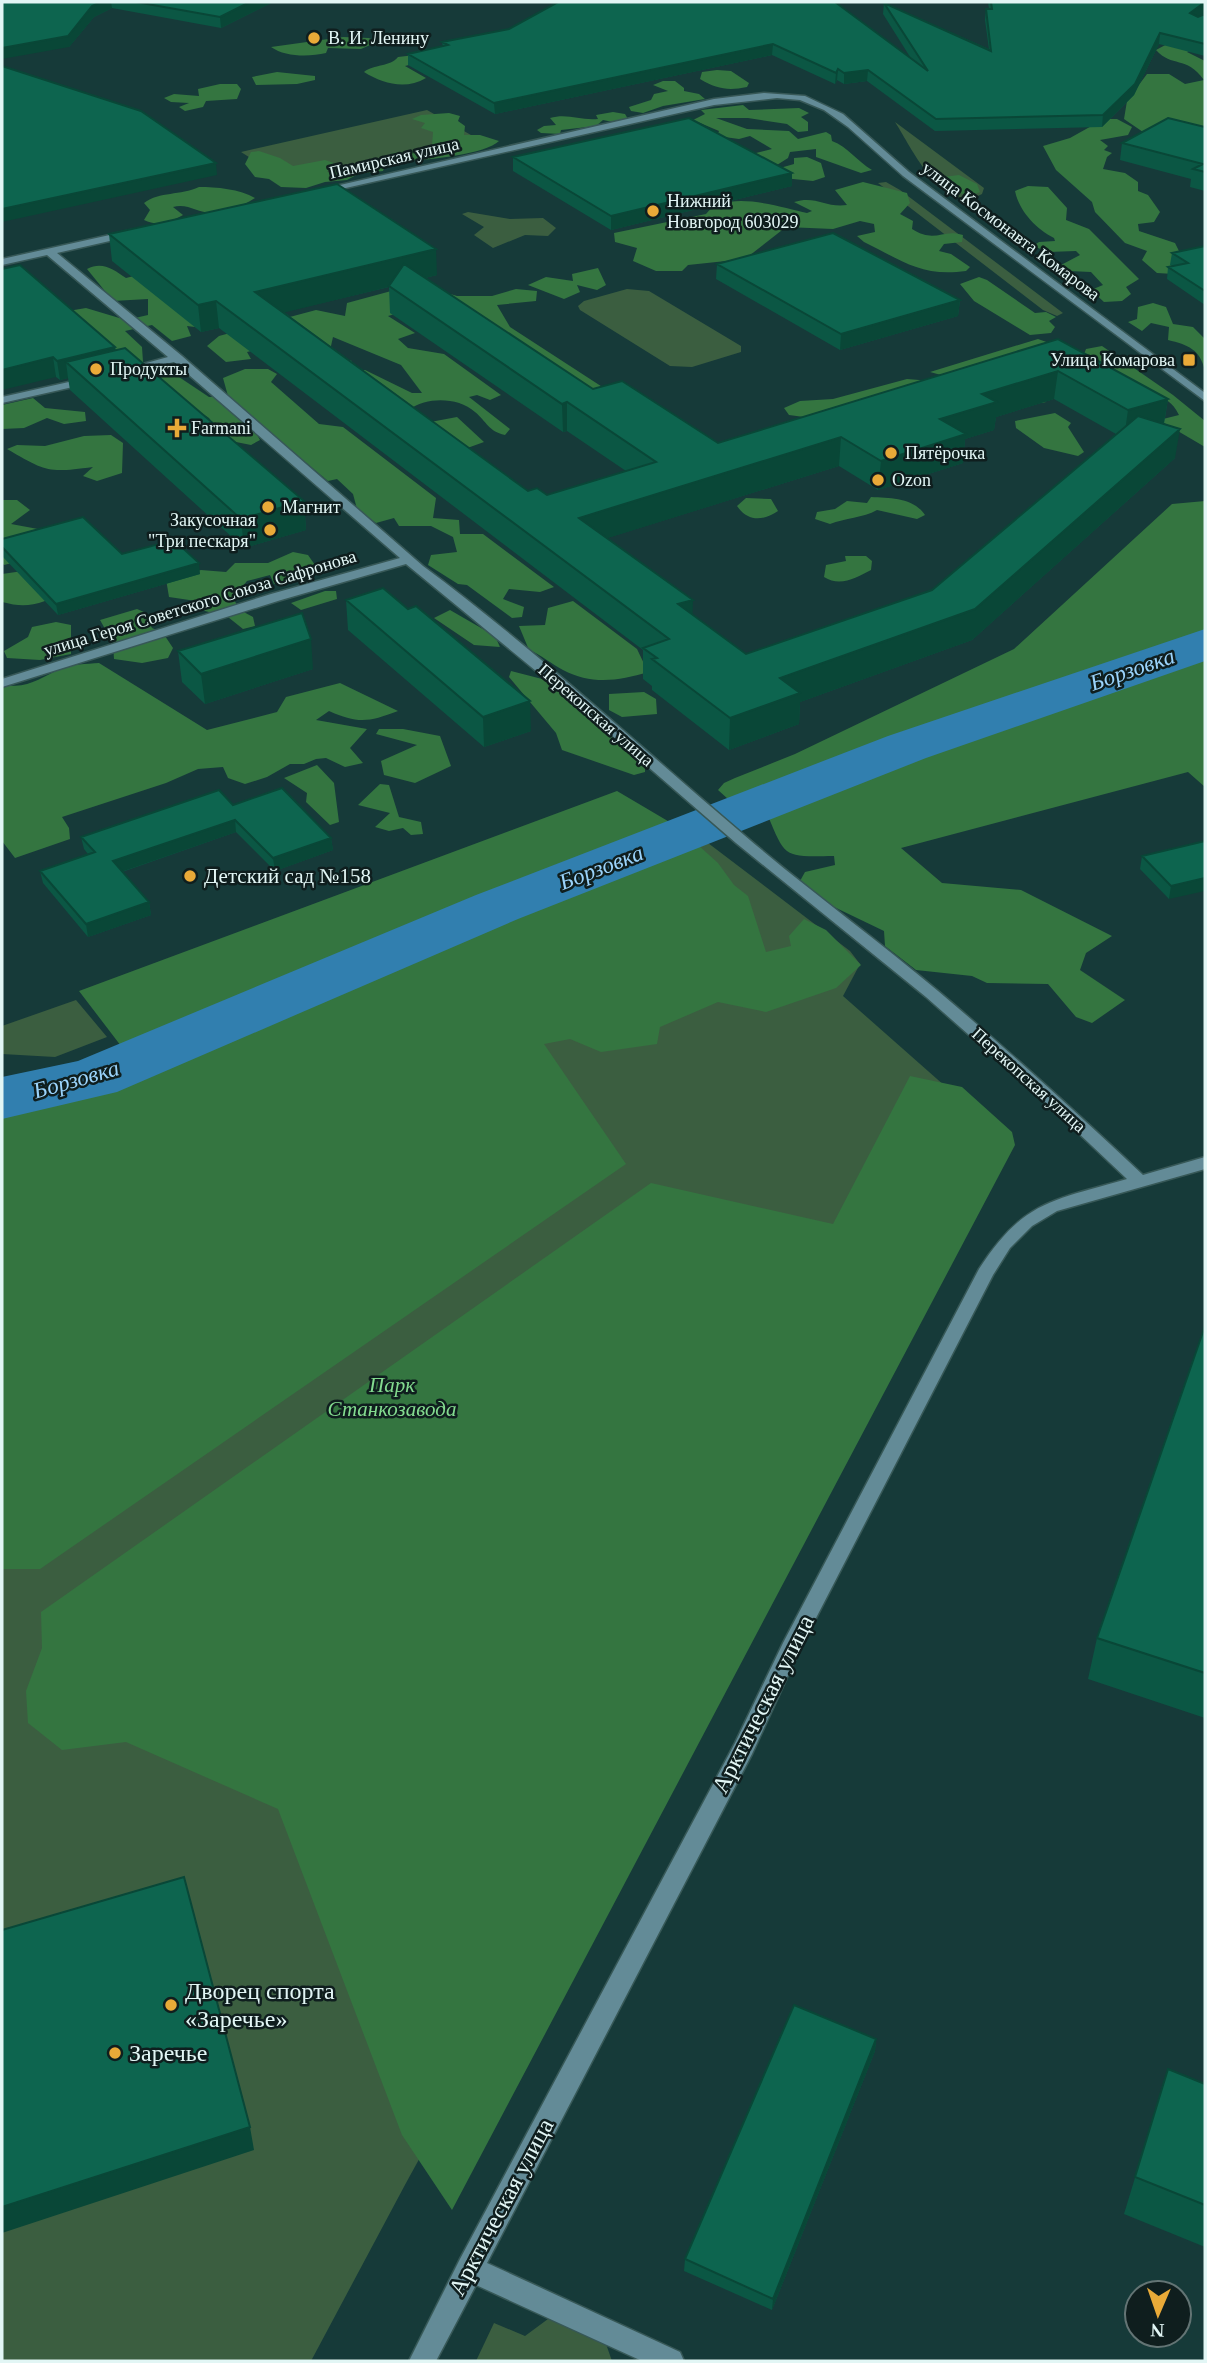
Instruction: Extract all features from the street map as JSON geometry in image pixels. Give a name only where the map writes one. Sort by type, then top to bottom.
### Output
[{"type":"street","name":"Памирская улица","points":[[302,194],[714,102],[761,96],[794,96]]},
{"type":"street","name":"улица Космонавта Комарова","points":[[794,96],[833,111],[901,171],[1205,398]]},
{"type":"street","points":[[2,262],[137,232]]},
{"type":"street","name":"Перекопская улица","points":[[50,251],[408,560],[549,674],[741,840],[932,994],[1061,1107],[1139,1181]]},
{"type":"street","points":[[2,400],[177,358]]},
{"type":"street","name":"улица Героя Советского Союза Сафронова","points":[[2,683],[288,593],[408,560]]},
{"type":"street","name":"Арктическая улица","points":[[422,2361],[468,2268],[744,1747],[790,1649],[985,1273],[1004,1244],[1026,1222],[1051,1207],[1205,1163]]},
{"type":"street","points":[[468,2268],[671,2361]]},
{"type":"green space","points":[[1184,35],[1205,42],[1187,52],[1205,61],[1205,143],[1143,132],[1124,119],[1127,101],[1147,74],[1169,74],[1185,84],[1204,80],[1191,67],[1168,59],[1156,50]]},
{"type":"green space","points":[[343,37],[369,38],[377,42],[361,49],[328,48],[326,53],[312,55],[290,54],[271,47]]},
{"type":"green space","points":[[415,55],[424,61],[405,66],[426,78],[418,82],[395,84],[364,72],[398,57]]},
{"type":"green space","points":[[731,71],[749,83],[747,87],[728,89],[700,79],[702,72]]},
{"type":"green space","points":[[277,72],[315,76],[315,80],[297,84],[256,85],[252,77]]},
{"type":"green space","points":[[663,81],[675,81],[684,91],[699,94],[705,99],[663,106],[643,113],[631,111],[629,107],[651,100],[654,94],[668,91],[653,85]]},
{"type":"green space","points":[[220,84],[237,84],[241,89],[237,99],[206,101],[203,107],[185,111],[179,107],[189,103],[171,102],[164,98],[174,94],[199,96],[198,89]]},
{"type":"green space","points":[[743,105],[749,110],[799,108],[809,113],[801,117],[808,122],[808,131],[798,132],[787,124],[748,118],[716,118],[747,129],[789,131],[798,139],[826,132],[831,135],[832,141],[872,170],[861,173],[816,157],[816,149],[790,152],[788,158],[777,165],[752,161],[756,153],[772,149],[750,136],[739,139],[717,136],[719,131],[693,120],[705,114],[701,110]]},
{"type":"green space","points":[[427,110],[485,143],[296,187],[241,152]]},
{"type":"green space","points":[[613,112],[625,114],[628,119],[613,122],[603,120],[596,126],[561,130],[560,134],[541,133],[537,130],[556,125],[550,118],[563,116],[598,119],[596,115]]},
{"type":"green space","points":[[449,113],[460,116],[458,121],[465,126],[464,135],[480,135],[499,141],[478,151],[463,154],[428,159],[387,160],[392,153],[432,146],[433,132],[421,128],[425,123],[412,119],[421,115]]},
{"type":"green space","points":[[1104,119],[1117,119],[1132,127],[1128,135],[1100,140],[1108,146],[1104,150],[1112,153],[1107,157],[1103,169],[1125,173],[1138,182],[1138,191],[1148,195],[1160,212],[1154,222],[1138,224],[1139,231],[1175,243],[1180,253],[1174,274],[1157,273],[1142,260],[1147,251],[1125,243],[1095,212],[1092,202],[1056,170],[1043,146],[1070,138]]},
{"type":"green space","points":[[895,122],[984,188],[982,194],[967,198],[954,196],[941,188],[919,162]]},
{"type":"green space","points":[[259,151],[293,166],[325,160],[334,163],[327,172],[345,172],[368,164],[384,168],[383,171],[358,174],[347,180],[325,182],[306,188],[281,187],[269,179],[255,177],[245,164],[251,152]]},
{"type":"green space","points":[[807,157],[821,163],[825,177],[813,181],[783,178],[780,168],[794,164],[794,158]]},
{"type":"green space","points":[[959,175],[977,184],[980,192],[966,194],[943,186],[943,177]]},
{"type":"green space","points":[[863,182],[907,193],[910,203],[900,214],[913,221],[912,229],[933,236],[950,233],[963,235],[962,242],[944,244],[939,251],[951,254],[970,267],[966,271],[937,272],[913,266],[864,242],[857,236],[875,232],[874,224],[860,221],[833,229],[786,227],[745,259],[688,265],[682,271],[656,271],[633,261],[637,248],[615,242],[614,233],[706,214],[726,202],[754,202],[807,213],[812,211],[794,202],[808,200],[847,205],[835,190]]},
{"type":"green space","points":[[886,182],[1063,313],[1057,316],[1043,310],[878,183]]},
{"type":"green space","points":[[1028,186],[1048,187],[1067,208],[1066,220],[1089,229],[1139,279],[1126,287],[1131,294],[1122,301],[1104,302],[1091,290],[1103,285],[1091,272],[1069,271],[1061,265],[1080,255],[1076,251],[1048,252],[1033,246],[1039,242],[1055,241],[1035,224],[1020,206],[1015,191]]},
{"type":"green space","points":[[199,187],[220,188],[255,198],[224,212],[207,213],[178,206],[173,207],[183,215],[173,220],[159,223],[144,220],[150,210],[144,203],[150,199]]},
{"type":"green space","points":[[468,212],[510,219],[543,218],[556,228],[548,236],[525,235],[493,248],[474,235],[484,227],[462,214]]},
{"type":"green space","points":[[205,258],[203,328],[187,326],[191,336],[172,341],[152,325],[125,331],[142,347],[143,362],[127,365],[68,311],[86,308],[126,320],[148,315],[148,299],[113,301],[87,269],[103,266],[126,278]]},
{"type":"green space","points":[[598,268],[606,285],[597,290],[577,285],[580,292],[564,299],[528,285],[546,277],[573,281],[572,274]]},
{"type":"green space","points":[[979,277],[1035,313],[1046,312],[1056,317],[1049,321],[1055,327],[1051,333],[1030,335],[974,301],[960,284]]},
{"type":"green space","points":[[417,284],[457,296],[492,296],[516,289],[537,291],[536,301],[497,305],[510,327],[627,403],[607,415],[434,303],[388,316],[415,333],[398,339],[408,348],[444,354],[501,395],[490,400],[477,395],[469,397],[510,429],[505,435],[491,429],[468,407],[451,401],[425,402],[410,409],[425,423],[457,417],[484,442],[448,455],[325,353],[352,361],[349,371],[365,370],[412,393],[422,393],[401,365],[333,337],[331,346],[308,350],[289,341],[247,352],[251,359],[226,362],[207,346],[219,336],[316,310],[345,316],[347,303]]},
{"type":"green space","points":[[627,289],[649,291],[741,346],[741,352],[692,367],[670,366],[580,310],[578,306],[584,301]]},
{"type":"green space","points":[[1153,303],[1166,307],[1173,324],[1193,327],[1205,339],[1205,371],[1200,358],[1192,349],[1168,340],[1169,327],[1151,323],[1142,331],[1128,322],[1137,319],[1138,307]]},
{"type":"green space","points":[[1038,339],[1055,345],[941,375],[930,372]]},
{"type":"green space","points":[[1102,346],[1173,395],[1205,421],[1205,447],[1159,420],[1179,415],[1168,401],[1162,399],[1128,399],[1081,376],[1059,370],[1036,370],[1013,380],[1046,402],[1032,403],[1015,399],[999,392],[988,383],[994,377],[1061,358],[1086,364],[1100,363],[1084,354],[1086,349]]},
{"type":"green space","points":[[245,369],[268,369],[277,374],[271,382],[319,424],[343,427],[436,498],[433,518],[459,520],[460,534],[483,534],[554,587],[540,592],[509,589],[503,599],[524,607],[522,617],[512,618],[467,585],[458,584],[428,565],[431,555],[457,552],[453,537],[431,526],[399,526],[394,518],[376,523],[357,509],[353,494],[337,479],[328,481],[257,422],[251,424],[260,440],[251,445],[211,437],[214,426],[209,418],[171,393],[159,374],[170,371],[209,397],[228,396],[223,378]]},
{"type":"green space","points":[[907,379],[956,383],[853,414],[831,408],[804,417],[789,415],[784,408],[800,401],[833,399]]},
{"type":"green space","points":[[33,398],[45,408],[85,412],[86,421],[64,424],[47,418],[24,428],[2,429],[2,405]]},
{"type":"green space","points":[[1055,413],[1071,423],[1068,427],[1084,452],[1078,456],[1044,448],[1016,428],[1015,421]]},
{"type":"green space","points":[[111,435],[123,443],[122,473],[97,481],[83,476],[93,467],[48,469],[7,449],[17,445],[45,446],[84,436]]},
{"type":"green space","points":[[871,497],[908,502],[925,515],[917,519],[877,510],[830,524],[815,519],[817,512],[835,509],[847,501],[867,503]]},
{"type":"green space","points":[[746,498],[771,499],[778,511],[761,518],[746,515],[737,506]]},
{"type":"green space","points":[[2,500],[17,500],[30,510],[11,524],[38,529],[12,563],[4,565],[2,563]]},
{"type":"green space","points":[[1205,501],[1205,787],[1188,772],[901,848],[942,883],[1021,890],[1112,936],[1086,953],[1080,970],[1125,1000],[1092,1023],[1076,1017],[1048,984],[987,983],[972,976],[916,970],[885,946],[884,931],[832,906],[800,881],[805,872],[835,865],[834,856],[804,856],[788,851],[777,837],[765,809],[743,801],[738,808],[718,790],[724,783],[795,754],[1014,649],[1172,504]]},
{"type":"green space","points":[[293,552],[308,555],[315,565],[290,579],[290,583],[274,584],[270,575],[247,581],[233,598],[240,610],[253,617],[255,626],[243,629],[228,617],[205,611],[196,601],[169,597],[166,579],[201,570],[226,572],[235,563],[268,563]]},
{"type":"green space","points":[[845,556],[866,556],[872,561],[871,570],[842,581],[824,577],[826,565],[846,561]]},
{"type":"green space","points":[[30,570],[46,593],[45,601],[23,605],[2,602],[2,574]]},
{"type":"green space","points":[[325,591],[336,591],[337,599],[301,610],[291,603]]},
{"type":"green space","points":[[573,601],[637,649],[648,672],[616,679],[584,678],[563,670],[529,650],[519,626],[545,625],[548,608]]},
{"type":"green space","points":[[137,609],[144,612],[152,628],[163,633],[173,648],[168,658],[142,663],[114,659],[113,643],[100,620]]},
{"type":"green space","points":[[450,610],[495,636],[500,647],[474,645],[434,618]]},
{"type":"green space","points":[[56,622],[71,625],[71,654],[40,660],[7,658],[4,651],[28,637],[32,627]]},
{"type":"green space","points":[[99,663],[207,730],[277,712],[286,697],[340,683],[398,711],[356,720],[329,711],[316,720],[367,729],[350,748],[363,763],[345,767],[326,758],[316,759],[304,764],[290,764],[267,777],[245,784],[228,778],[223,767],[198,769],[166,783],[62,817],[69,828],[70,839],[15,858],[2,841],[2,683],[25,685],[64,667]]},
{"type":"green space","points":[[511,671],[546,680],[645,764],[645,772],[634,775],[562,750],[556,733],[509,677]]},
{"type":"green space","points":[[644,692],[656,699],[657,714],[622,717],[609,710],[609,694]]},
{"type":"green space","points":[[379,729],[403,729],[440,736],[451,766],[415,783],[384,775],[381,761],[417,745],[376,734]]},
{"type":"green space","points":[[317,765],[334,783],[339,822],[330,825],[306,802],[307,793],[284,778]]},
{"type":"green space","points":[[380,784],[389,785],[399,817],[421,822],[423,834],[411,835],[403,828],[389,831],[375,827],[390,813],[358,805]]},
{"type":"green space","points":[[617,791],[678,827],[718,863],[734,885],[748,896],[766,952],[791,946],[789,936],[804,919],[826,930],[861,965],[836,988],[766,1012],[718,1002],[660,1027],[657,1044],[601,1052],[570,1039],[544,1044],[626,1164],[40,1569],[2,1569],[2,1080],[71,1068],[121,1046],[79,991]]},
{"type":"green space","name":"Парк Станкозавода","points":[[708,843],[850,951],[860,964],[843,996],[988,1124],[406,2183],[311,2361],[2,2361],[2,1116],[108,1092]]},
{"type":"green space","points":[[76,1000],[107,1037],[55,1057],[2,1054],[2,1026]]},
{"type":"green space","points":[[910,1076],[962,1087],[1012,1132],[1015,1145],[452,2210],[402,2135],[278,1809],[126,1742],[62,1750],[28,1723],[26,1691],[42,1648],[41,1612],[651,1183],[833,1224]]},
{"type":"green space","points":[[548,2319],[606,2344],[612,2361],[476,2361],[494,2323],[525,2336]]},
{"type":"building","points":[[2,2],[101,2],[92,6],[68,36],[2,48]]},
{"type":"building","points":[[136,2],[250,2],[220,17]]},
{"type":"building","points":[[558,2],[835,2],[928,71],[884,3],[991,51],[986,9],[992,9],[991,2],[1205,2],[1190,13],[1198,17],[1205,14],[1205,44],[1160,33],[1135,84],[1103,115],[936,119],[868,70],[844,73],[838,69],[836,73],[773,44],[494,103],[408,54],[448,45],[442,42],[509,29]]},
{"type":"building","points":[[2,66],[141,111],[216,163],[2,209]]},
{"type":"building","points":[[689,118],[792,173],[611,216],[513,157]]},
{"type":"building","points":[[1168,118],[1205,127],[1205,172],[1193,169],[1203,164],[1122,143]]},
{"type":"building","points":[[337,184],[436,249],[255,292],[528,491],[537,488],[547,495],[656,462],[567,402],[562,404],[389,286],[404,264],[593,389],[622,381],[718,443],[1058,339],[1168,399],[1128,410],[1058,371],[982,394],[997,402],[940,419],[966,434],[881,461],[841,437],[579,518],[693,600],[678,604],[746,654],[932,590],[1138,416],[1180,429],[975,609],[780,678],[800,693],[730,718],[652,659],[657,658],[643,648],[669,639],[216,301],[198,305],[109,234]]},
{"type":"building","points":[[833,233],[960,300],[841,334],[717,264]]},
{"type":"building","points":[[1205,246],[1205,291],[1168,267],[1188,263],[1172,253]]},
{"type":"building","points":[[20,265],[115,347],[57,361],[53,357],[2,370],[2,269]]},
{"type":"building","points":[[125,348],[304,501],[241,519],[66,362]]},
{"type":"building","points":[[83,517],[122,554],[174,540],[199,563],[56,604],[2,547],[2,539]]},
{"type":"building","points":[[383,588],[408,609],[416,606],[530,701],[483,717],[346,600]]},
{"type":"building","points":[[302,613],[311,639],[201,674],[178,651]]},
{"type":"building","points":[[282,788],[331,838],[273,858],[235,820],[113,861],[149,902],[86,924],[40,871],[95,852],[81,837],[219,790],[233,805]]},
{"type":"building","points":[[1205,841],[1205,878],[1171,886],[1142,856]]},
{"type":"building","points":[[1205,1326],[1205,1673],[1097,1638]]},
{"type":"building","name":"Заречье","points":[[184,1877],[250,2127],[2,2207],[2,1930]]},
{"type":"building","points":[[794,2005],[876,2039],[773,2299],[685,2259]]},
{"type":"building","points":[[1168,2069],[1205,2084],[1205,2205],[1135,2177]]},
{"type":"waterway","name":"Борзовка","points":[[2,1098],[95,1078],[497,907],[907,747],[1205,644]]},
{"type":"place","name":"В. И. Ленину","points":[[314,38]]},
{"type":"place","name":"Нижний Новгород 603029","points":[[653,211]]},
{"type":"place","name":"Улица Комарова","points":[[1189,360]]},
{"type":"place","name":"Продукты","points":[[96,369]]},
{"type":"place","name":"Farmani","points":[[177,428]]},
{"type":"place","name":"Пятёрочка","points":[[891,453]]},
{"type":"place","name":"Ozon","points":[[878,480]]},
{"type":"place","name":"Магнит","points":[[268,507]]},
{"type":"place","name":"Закусочная \"Три пескаря\"","points":[[270,530]]},
{"type":"place","name":"Детский сад №158","points":[[190,876]]},
{"type":"place","name":"Дворец спорта «Заречье»","points":[[171,2005]]},
{"type":"place","name":"Заречье","points":[[115,2053]]}]
